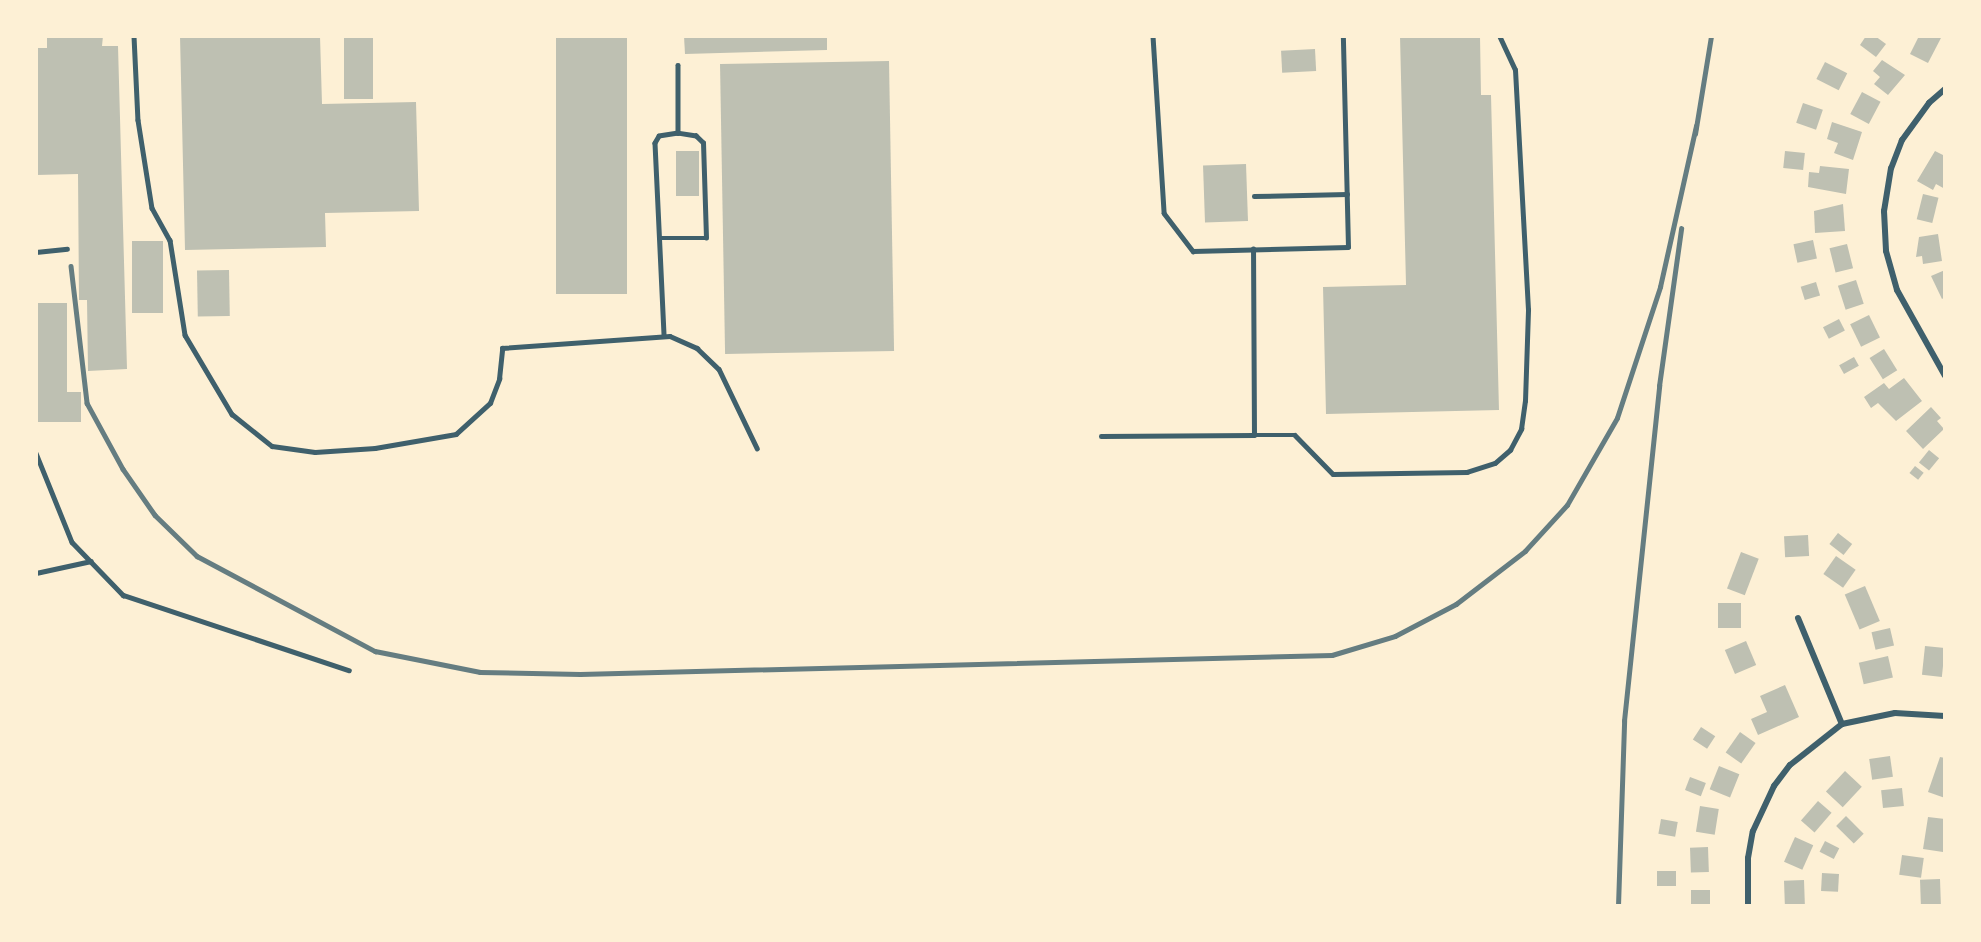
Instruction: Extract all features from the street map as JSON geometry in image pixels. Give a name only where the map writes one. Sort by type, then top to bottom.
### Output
[{"type":"street","points":[[1945,89],[1923,110],[1902,140],[1891,168],[1884,211],[1886,251],[1898,290],[1945,376]]},
{"type":"street","points":[[1798,618],[1842,724]]},
{"type":"street","points":[[1748,906],[1748,858],[1763,807],[1790,765],[1842,724],[1894,713],[1945,716]]},
{"type":"lane","points":[[134,36],[138,120],[152,208],[170,240],[185,335],[232,414],[272,446],[315,452],[417,443],[456,434],[490,403],[499,379],[502,348],[664,336],[697,348],[718,369],[757,448]]},
{"type":"lane","points":[[1153,36],[1164,213],[1193,251],[1348,247],[1343,36]]},
{"type":"lane","points":[[1101,436],[1295,435],[1333,474],[1467,472],[1495,463],[1510,450],[1521,429],[1525,401],[1528,310],[1515,70],[1499,36]]},
{"type":"lane","points":[[678,65],[678,133]]},
{"type":"lane","points":[[659,238],[706,238],[703,143],[696,136],[678,133],[659,136],[655,144],[659,238],[664,336]]},
{"type":"lane","points":[[1254,196],[1347,194]]},
{"type":"lane","points":[[36,252],[67,249]]},
{"type":"lane","points":[[1253,249],[1254,435]]},
{"type":"lane","points":[[36,453],[72,542],[123,595],[349,670]]},
{"type":"lane","points":[[36,573],[91,561]]},
{"type":"building","points":[[47,36],[103,36],[102,46],[118,46],[127,369],[88,371],[87,300],[79,300],[78,174],[36,175],[36,48],[47,48]]},
{"type":"building","points":[[180,36],[320,36],[322,104],[416,102],[419,211],[325,213],[326,247],[185,250]]},
{"type":"building","points":[[344,36],[373,36],[373,99],[344,99]]},
{"type":"building","points":[[556,36],[627,36],[627,294],[556,294]]},
{"type":"building","points":[[684,36],[827,36],[827,50],[685,54]]},
{"type":"building","points":[[1400,36],[1480,36],[1481,95],[1491,95],[1499,410],[1326,414],[1323,287],[1406,285]]},
{"type":"building","points":[[1866,36],[1875,36],[1886,44],[1876,57],[1860,45]]},
{"type":"building","points":[[1919,36],[1942,36],[1928,63],[1910,54]]},
{"type":"building","points":[[1315,49],[1316,71],[1282,73],[1281,51]]},
{"type":"building","points":[[1882,60],[1905,75],[1888,95],[1874,84],[1880,77],[1873,71]]},
{"type":"building","points":[[889,61],[894,351],[725,354],[720,64]]},
{"type":"building","points":[[1825,62],[1847,73],[1839,90],[1816,79]]},
{"type":"building","points":[[1862,92],[1881,102],[1869,124],[1850,114]]},
{"type":"building","points":[[1803,103],[1823,110],[1816,130],[1796,123]]},
{"type":"building","points":[[1832,122],[1862,132],[1853,160],[1834,153],[1838,143],[1827,139]]},
{"type":"building","points":[[676,151],[699,151],[699,196],[676,196]]},
{"type":"building","points":[[1785,151],[1805,153],[1803,170],[1783,168]]},
{"type":"building","points":[[1935,151],[1945,156],[1945,189],[1936,184],[1933,190],[1917,181]]},
{"type":"building","points":[[1246,164],[1248,221],[1205,222],[1203,166]]},
{"type":"building","points":[[1820,166],[1849,169],[1846,194],[1808,187],[1809,172],[1819,173]]},
{"type":"building","points":[[1923,194],[1939,198],[1932,223],[1917,219]]},
{"type":"building","points":[[1843,204],[1845,231],[1815,233],[1814,211]]},
{"type":"building","points":[[1938,234],[1942,261],[1923,264],[1922,256],[1916,257],[1919,237]]},
{"type":"building","points":[[1813,240],[1817,259],[1797,263],[1793,244]]},
{"type":"building","points":[[132,241],[163,241],[163,313],[132,313]]},
{"type":"building","points":[[1847,244],[1853,268],[1836,273],[1830,248]]},
{"type":"building","points":[[229,270],[230,316],[198,317],[197,271]]},
{"type":"building","points":[[1945,270],[1945,297],[1942,299],[1931,276]]},
{"type":"building","points":[[1856,280],[1864,304],[1846,310],[1838,286]]},
{"type":"building","points":[[1816,282],[1820,295],[1805,300],[1801,287]]},
{"type":"building","points":[[38,303],[67,303],[67,392],[81,392],[81,422],[38,422]]},
{"type":"building","points":[[1869,315],[1880,337],[1861,347],[1850,324]]},
{"type":"building","points":[[1839,319],[1845,331],[1829,339],[1823,327]]},
{"type":"building","points":[[1884,349],[1897,370],[1883,379],[1870,358]]},
{"type":"building","points":[[1854,357],[1859,366],[1844,374],[1839,365]]},
{"type":"building","points":[[1904,378],[1922,401],[1896,421],[1878,403],[1871,408],[1864,397],[1884,383],[1889,389]]},
{"type":"building","points":[[1931,407],[1941,418],[1937,421],[1944,429],[1923,449],[1906,431]]},
{"type":"building","points":[[1929,450],[1939,458],[1929,471],[1919,462]]},
{"type":"building","points":[[1915,466],[1924,473],[1918,480],[1909,473]]},
{"type":"building","points":[[1838,533],[1852,544],[1844,555],[1829,544]]},
{"type":"building","points":[[1808,535],[1809,556],[1785,557],[1784,536]]},
{"type":"building","points":[[1741,552],[1759,559],[1745,595],[1727,588]]},
{"type":"building","points":[[1836,556],[1856,570],[1843,588],[1823,574]]},
{"type":"building","points":[[1865,586],[1880,621],[1860,630],[1845,595]]},
{"type":"building","points":[[1718,603],[1741,603],[1741,628],[1718,628]]},
{"type":"building","points":[[1890,628],[1894,646],[1876,650],[1871,632]]},
{"type":"building","points":[[1746,641],[1756,665],[1735,674],[1725,650]]},
{"type":"building","points":[[1925,646],[1945,648],[1942,677],[1922,675]]},
{"type":"building","points":[[1888,656],[1893,677],[1864,684],[1859,663]]},
{"type":"building","points":[[1785,685],[1799,717],[1758,735],[1751,719],[1767,712],[1760,696]]},
{"type":"building","points":[[1701,727],[1715,736],[1707,749],[1693,740]]},
{"type":"building","points":[[1740,732],[1756,743],[1741,763],[1726,752]]},
{"type":"building","points":[[1890,756],[1893,777],[1872,780],[1869,759]]},
{"type":"building","points":[[1940,757],[1945,758],[1945,798],[1928,792]]},
{"type":"building","points":[[1719,766],[1739,774],[1730,797],[1710,789]]},
{"type":"building","points":[[1845,771],[1862,787],[1843,807],[1826,791]]},
{"type":"building","points":[[1690,777],[1706,783],[1701,796],[1685,790]]},
{"type":"building","points":[[1902,788],[1904,806],[1883,808],[1881,790]]},
{"type":"building","points":[[1818,801],[1832,813],[1815,832],[1801,821]]},
{"type":"building","points":[[1700,806],[1719,809],[1715,835],[1696,832]]},
{"type":"building","points":[[1846,816],[1864,834],[1854,844],[1836,826]]},
{"type":"building","points":[[1928,817],[1945,819],[1943,852],[1923,849]]},
{"type":"building","points":[[1661,819],[1678,822],[1675,837],[1658,834]]},
{"type":"building","points":[[1795,837],[1813,845],[1802,870],[1784,862]]},
{"type":"building","points":[[1825,841],[1839,848],[1834,859],[1820,852]]},
{"type":"building","points":[[1708,847],[1709,872],[1691,873],[1690,848]]},
{"type":"building","points":[[1902,855],[1924,858],[1921,878],[1899,875]]},
{"type":"building","points":[[1657,871],[1676,871],[1676,886],[1657,886]]},
{"type":"building","points":[[1822,873],[1839,874],[1838,892],[1821,891]]},
{"type":"building","points":[[1940,879],[1941,906],[1921,906],[1920,880]]},
{"type":"building","points":[[1804,880],[1805,906],[1785,906],[1784,881]]},
{"type":"building","points":[[1691,890],[1710,890],[1710,906],[1691,906]]},
{"type":"railway","points":[[1695,134],[1711,36]]},
{"type":"railway","points":[[71,266],[87,403],[123,469],[155,515],[197,556],[375,651],[480,672],[580,674],[1332,655],[1395,636],[1456,604],[1525,551],[1567,505],[1617,418],[1660,287],[1696,126]]},
{"type":"railway","points":[[1618,906],[1624,721],[1659,386],[1681,229]]}]
